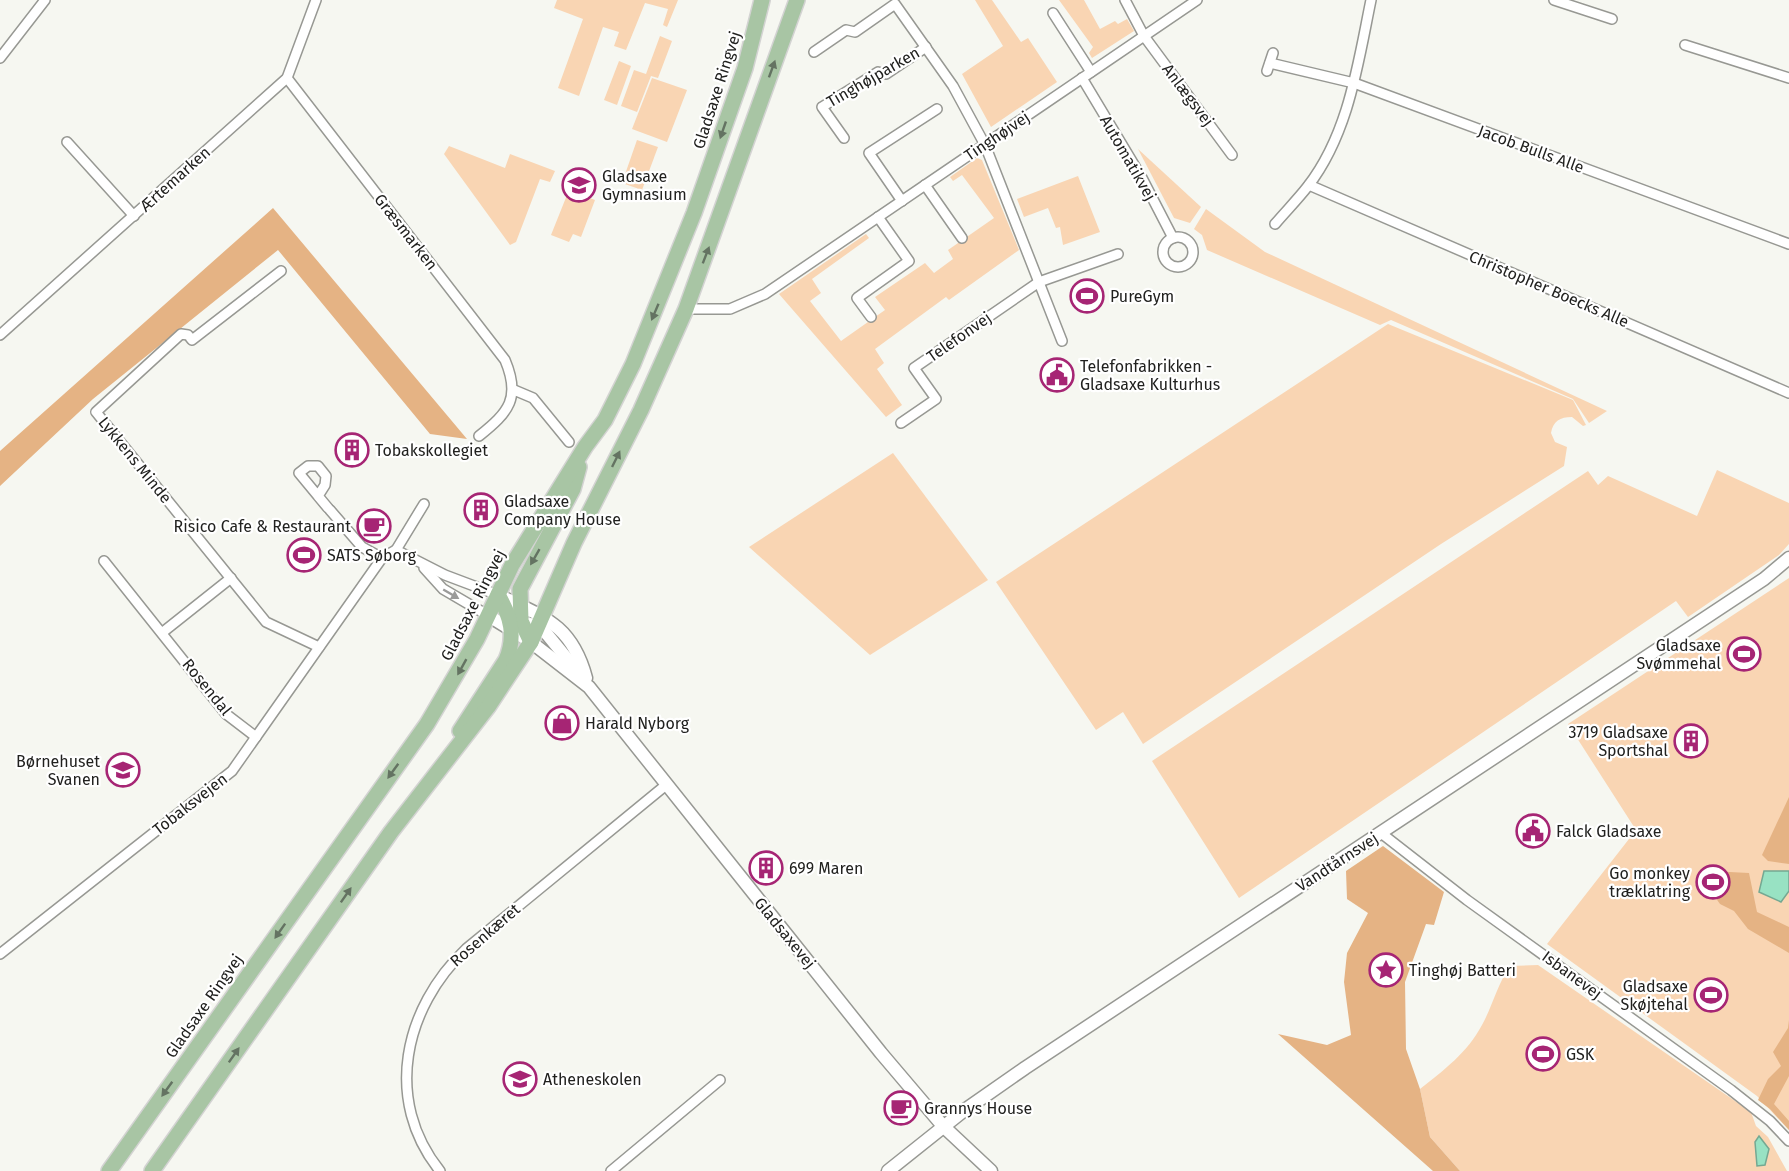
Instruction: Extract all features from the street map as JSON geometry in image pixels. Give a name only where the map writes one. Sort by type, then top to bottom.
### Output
[{"type":"main road","name":"Gladsaxe Ringvej","points":[[109,1171],[427,724],[477,639],[506,622],[498,595],[522,548],[585,447],[605,420],[660,299],[745,68],[762,0]]},
{"type":"main road","points":[[787,33],[792,0]]},
{"type":"main road","points":[[152,1171],[391,832],[489,707],[531,642],[574,543],[641,410],[686,309],[797,0]]},
{"type":"main road","points":[[506,622],[519,605],[522,582],[573,489],[585,447]]},
{"type":"main road","points":[[443,766],[463,724],[506,660],[511,647],[498,595]]},
{"type":"main road","points":[[506,622],[531,642]]},
{"type":"street","points":[[0,58],[45,0]]},
{"type":"street","name":"Ærtemarken","points":[[0,336],[287,78],[316,0]]},
{"type":"street","points":[[1125,0],[1144,36]]},
{"type":"street","name":"Tinghøjvej","points":[[686,309],[730,309],[742,306],[765,294],[1197,0]]},
{"type":"street","points":[[1275,224],[1309,185],[1340,127],[1353,83],[1371,0]]},
{"type":"street","points":[[1554,0],[1612,19]]},
{"type":"street","name":"Tinghøjparken","points":[[814,52],[846,30],[855,32],[895,4],[952,86],[985,145]]},
{"type":"street","points":[[1053,13],[1091,72]]},
{"type":"street","name":"Anlægsvej","points":[[1144,36],[1232,155]]},
{"type":"street","points":[[1685,45],[1789,78]]},
{"type":"street","name":"Tinghøjparken","points":[[844,138],[822,106],[878,72],[885,74],[926,47]]},
{"type":"street","name":"Jacob Bulls Alle","points":[[1270,63],[1353,83],[1789,244]]},
{"type":"street","name":"Græsmarken","points":[[287,78],[504,360],[514,390]]},
{"type":"street","name":"Automatikvej","points":[[1082,78],[1142,178],[1173,238]]},
{"type":"street","points":[[902,201],[869,153],[937,109]]},
{"type":"street","points":[[67,141],[134,216]]},
{"type":"street","points":[[985,145],[1062,341]]},
{"type":"street","points":[[925,185],[962,238]]},
{"type":"street","name":"Christopher Boecks Alle","points":[[1309,185],[1789,393]]},
{"type":"street","points":[[871,317],[857,297],[909,261],[878,217]]},
{"type":"street","name":"Telefonvej","points":[[901,423],[936,399],[914,368],[1039,282],[1118,254]]},
{"type":"street","name":"Lykkens Minde","points":[[281,271],[192,340],[188,335],[181,334],[96,412],[266,622],[319,647]]},
{"type":"street","points":[[479,436],[496,423],[508,407],[514,390],[533,398],[569,442]]},
{"type":"street","points":[[318,496],[362,548],[382,558]]},
{"type":"street","name":"Tobaksvejen","points":[[0,954],[232,771],[382,558],[396,550],[424,504]]},
{"type":"street","points":[[396,550],[421,564],[498,595]]},
{"type":"street","name":"Vandtårnsvej","points":[[888,1171],[943,1126],[1038,1060],[1764,579],[1789,558]]},
{"type":"street","name":"Rosendal","points":[[105,561],[226,714],[256,737]]},
{"type":"street","points":[[421,564],[443,589],[506,622],[541,622]]},
{"type":"street","points":[[163,632],[231,578]]},
{"type":"street","name":"Gladsaxevej","points":[[498,595],[519,605],[541,622],[559,627],[580,654],[589,687]]},
{"type":"street","name":"Gladsaxevej","points":[[531,642],[589,687],[876,1047],[943,1126],[991,1171]]},
{"type":"street","name":"Rosenkæret","points":[[440,1171],[429,1157],[419,1135],[407,1086],[408,1056],[413,1030],[429,992],[450,964],[466,949],[666,785]]},
{"type":"street","name":"Isbanevej","points":[[1381,833],[1467,900],[1731,1090],[1770,1121],[1789,1141]]},
{"type":"street","points":[[611,1171],[720,1080]]},
{"type":"shaded area","points":[[557,0],[678,0],[667,27],[663,25],[668,9],[645,3],[626,50],[614,46],[619,32],[603,27],[579,96],[558,88],[583,19],[554,8]]},
{"type":"shaded area","points":[[975,0],[992,0],[1021,42],[1028,38],[1057,82],[991,127],[962,74],[1003,46]]},
{"type":"shaded area","points":[[1059,0],[1084,0],[1100,29],[1115,21],[1118,24],[1127,19],[1134,31],[1092,58],[1089,53],[1093,47]]},
{"type":"shaded area","points":[[660,36],[672,41],[658,78],[651,76],[637,112],[621,106],[634,70],[646,74]]},
{"type":"shaded area","points":[[619,61],[631,66],[617,105],[604,100]]},
{"type":"shaded area","points":[[652,78],[687,90],[667,142],[632,129]]},
{"type":"shaded area","points":[[637,140],[658,147],[642,190],[622,183]]},
{"type":"shaded area","points":[[449,146],[505,168],[510,154],[555,171],[550,182],[540,179],[516,242],[510,245],[444,154]]},
{"type":"shaded area","points":[[1138,149],[1201,207],[1190,223],[1174,218]]},
{"type":"shaded area","points":[[977,158],[982,160],[1019,250],[949,300],[946,297],[875,349],[884,363],[877,369],[902,405],[886,417],[779,294],[866,234],[869,238],[812,279],[821,293],[810,301],[841,341],[885,310],[875,297],[925,263],[934,273],[953,259],[948,250],[994,218],[962,175],[953,181],[950,177]]},
{"type":"shaded area","points":[[1078,176],[1100,232],[1063,245],[1060,227],[1056,228],[1048,208],[1024,217],[1017,199]]},
{"type":"shaded area","points":[[569,190],[595,200],[581,237],[573,234],[569,242],[551,235]]},
{"type":"shaded area","points":[[273,208],[467,439],[430,434],[278,250],[93,399],[0,486],[0,451]]},
{"type":"shaded area","points":[[1206,209],[1265,252],[1607,411],[1589,423],[1573,399],[1391,320],[1380,325],[1207,250],[1202,235],[1194,229]]},
{"type":"shaded area","points":[[1388,324],[1573,400],[1586,425],[1583,426],[1572,417],[1564,418],[1555,423],[1551,433],[1555,442],[1567,447],[1564,466],[1441,544],[1143,744],[1123,712],[1096,730],[996,582]]},
{"type":"shaded area","points":[[893,453],[988,580],[870,655],[749,547]]},
{"type":"shaded area","points":[[1717,470],[1789,503],[1789,544],[1779,555],[1688,617],[1676,601],[1239,898],[1152,761],[1588,471],[1598,485],[1608,476],[1697,516]]},
{"type":"shaded area","points":[[1789,578],[1789,1130],[1757,1096],[1547,944],[1636,830],[1568,724]]},
{"type":"shaded area","points":[[1789,797],[1789,864],[1768,861],[1762,855]]},
{"type":"shaded area","points":[[1383,846],[1444,892],[1434,925],[1426,924],[1405,982],[1406,1049],[1420,1089],[1430,1137],[1460,1171],[1433,1171],[1278,1034],[1327,1045],[1351,1035],[1344,982],[1347,953],[1368,913],[1347,899],[1346,871]]},
{"type":"shaded area","points":[[1710,871],[1749,873],[1757,912],[1789,927],[1789,953],[1748,929],[1734,911],[1720,904],[1708,887]]},
{"type":"shaded area","points":[[1764,871],[1789,871],[1789,891],[1781,902],[1759,892]]},
{"type":"shaded area","points":[[1538,965],[1751,1112],[1756,1126],[1768,1137],[1787,1171],[1460,1171],[1430,1137],[1420,1089],[1454,1060],[1476,1035],[1510,966]]},
{"type":"shaded area","points":[[1789,1020],[1789,1076],[1774,1104],[1789,1121],[1789,1130],[1770,1109],[1758,1100],[1768,1079],[1781,1066],[1773,1052],[1788,1028]]},
{"type":"shaded area","points":[[1759,1136],[1769,1149],[1765,1165],[1757,1166],[1755,1142]]},
{"type":"place","name":"Gladsaxe Gymnasium","points":[[579,185]]},
{"type":"place","name":"PureGym","points":[[1087,296]]},
{"type":"place","name":"Telefonfabrikken - Gladsaxe Kulturhus","points":[[1057,375]]},
{"type":"place","name":"Tobakskollegiet","points":[[352,450]]},
{"type":"place","name":"Gladsaxe Company House","points":[[481,510]]},
{"type":"place","name":"Risico Cafe & Restaurant","points":[[374,526]]},
{"type":"place","name":"SATS Søborg","points":[[304,555]]},
{"type":"place","name":"Gladsaxe Svømmehal","points":[[1744,654]]},
{"type":"place","name":"Harald Nyborg","points":[[562,723]]},
{"type":"place","name":"3719 Gladsaxe Sportshal","points":[[1691,741]]},
{"type":"place","name":"Børnehuset Svanen","points":[[123,770]]},
{"type":"place","name":"Falck Gladsaxe","points":[[1533,831]]},
{"type":"place","name":"699 Maren","points":[[766,868]]},
{"type":"place","name":"Go monkey træklatring","points":[[1713,882]]},
{"type":"place","name":"Tinghøj Batteri","points":[[1386,970]]},
{"type":"place","name":"Gladsaxe Skøjtehal","points":[[1711,995]]},
{"type":"place","name":"GSK","points":[[1543,1054]]},
{"type":"place","name":"Atheneskolen","points":[[520,1079]]},
{"type":"place","name":"Grannys House","points":[[901,1108]]}]
